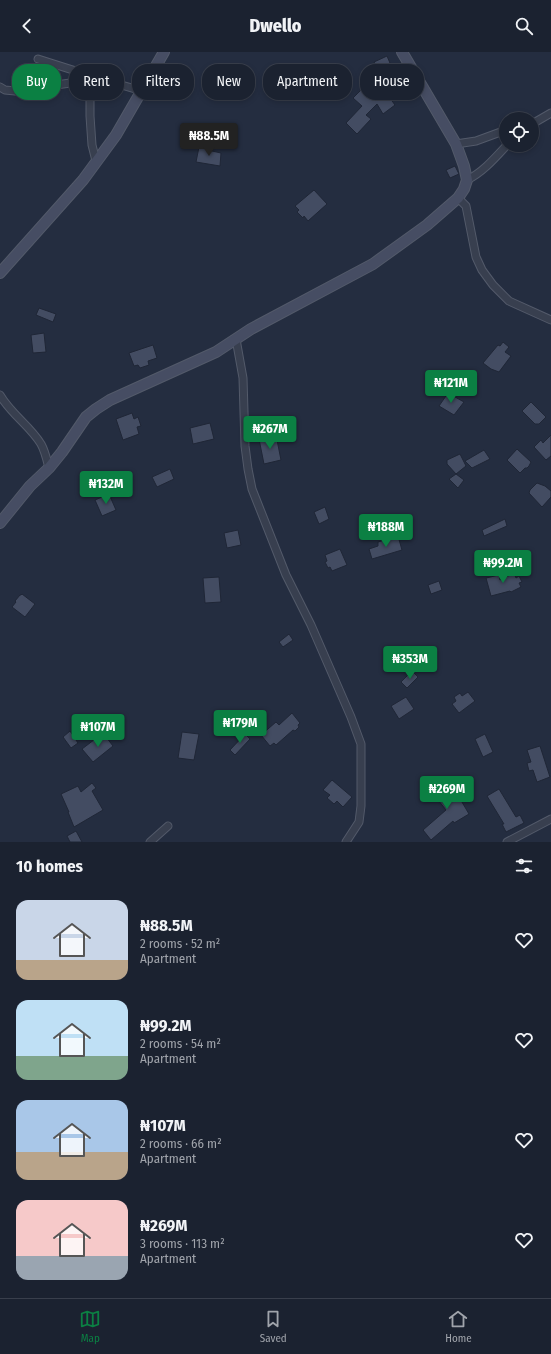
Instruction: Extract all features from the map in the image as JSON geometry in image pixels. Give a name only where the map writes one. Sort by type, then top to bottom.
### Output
[{"type":"street","points":[[157,64],[164,52]]},
{"type":"street","points":[[0,523],[30,486],[49,468],[86,417],[96,408],[110,400],[216,352],[252,329],[372,264],[427,225],[458,198],[464,189],[467,180],[464,166],[456,144],[402,52]]},
{"type":"street","points":[[38,59],[69,69]]},
{"type":"street","points":[[0,87],[5,90],[15,91],[69,83]]},
{"type":"street","points":[[90,100],[92,145],[96,161]]},
{"type":"street","points":[[0,273],[77,186],[116,135],[137,100]]},
{"type":"street","points":[[539,120],[551,113]]},
{"type":"street","points":[[456,144],[476,141],[499,133]]},
{"type":"street","points":[[467,180],[475,176],[486,167],[500,152]]},
{"type":"street","points":[[458,198],[466,206],[476,257],[482,270],[493,285],[509,300],[551,320]]},
{"type":"street","points":[[236,339],[244,385],[245,446],[252,489],[286,575],[311,625],[351,717],[360,744],[361,806],[359,822],[346,842]]},
{"type":"street","points":[[0,395],[6,405],[41,443],[49,468]]},
{"type":"street","points":[[507,842],[551,819]]},
{"type":"street","points":[[150,842],[168,826]]},
{"type":"building","points":[[387,56],[390,63],[375,64],[374,62]]},
{"type":"building","points":[[360,91],[360,100],[391,100],[395,105],[383,114],[377,104],[366,115],[371,119],[357,134],[346,123],[362,106],[353,98]]},
{"type":"building","points":[[199,147],[212,149],[212,151],[221,153],[220,166],[196,162]]},
{"type":"building","points":[[455,166],[459,174],[450,178],[446,170]]},
{"type":"building","points":[[314,190],[327,204],[308,221],[304,216],[303,218],[297,212],[299,210],[295,206]]},
{"type":"building","points":[[39,308],[56,314],[53,322],[36,315]]},
{"type":"building","points":[[44,333],[46,352],[33,353],[31,335]]},
{"type":"building","points":[[503,342],[509,347],[505,352],[511,356],[499,372],[491,369],[483,363],[498,345],[500,346]]},
{"type":"building","points":[[153,345],[157,358],[148,361],[149,365],[140,368],[138,365],[134,366],[129,353]]},
{"type":"building","points":[[448,393],[464,402],[454,415],[439,406]]},
{"type":"building","points":[[531,402],[546,417],[539,424],[535,424],[522,411]]},
{"type":"building","points":[[132,413],[134,419],[138,417],[141,426],[137,427],[139,434],[123,440],[116,419]]},
{"type":"building","points":[[210,423],[214,439],[193,444],[190,428]]},
{"type":"building","points":[[276,435],[281,460],[264,464],[259,439]]},
{"type":"building","points":[[551,435],[551,456],[546,460],[534,447],[541,440],[543,443]]},
{"type":"building","points":[[517,449],[531,462],[527,468],[520,473],[507,460]]},
{"type":"building","points":[[484,450],[490,459],[472,468],[465,461]]},
{"type":"building","points":[[460,454],[466,466],[456,474],[447,464],[447,460]]},
{"type":"building","points":[[170,469],[174,479],[157,487],[152,477]]},
{"type":"building","points":[[456,474],[464,480],[458,488],[449,479]]},
{"type":"building","points":[[537,483],[545,486],[551,491],[551,497],[542,507],[529,493]]},
{"type":"building","points":[[109,494],[116,510],[102,516],[95,500]]},
{"type":"building","points":[[325,507],[329,519],[319,524],[314,512]]},
{"type":"building","points":[[505,519],[507,526],[484,536],[482,530]]},
{"type":"building","points":[[238,530],[241,545],[227,548],[224,533]]},
{"type":"building","points":[[398,536],[402,550],[372,559],[369,549],[378,546],[378,542]]},
{"type":"building","points":[[340,549],[347,565],[332,571],[330,567],[328,568],[325,562],[327,561],[325,555]]},
{"type":"building","points":[[514,573],[516,578],[519,576],[522,582],[519,583],[521,587],[511,592],[491,596],[486,578],[499,575],[500,580]]},
{"type":"building","points":[[219,577],[221,602],[205,603],[203,578]]},
{"type":"building","points":[[439,581],[442,590],[431,594],[428,585]]},
{"type":"building","points":[[22,594],[35,604],[25,617],[12,607],[16,602],[15,601]]},
{"type":"building","points":[[289,634],[293,640],[283,647],[279,642]]},
{"type":"building","points":[[412,671],[418,677],[407,688],[401,682]]},
{"type":"building","points":[[468,692],[475,701],[459,713],[452,704],[456,701],[454,697],[460,693],[462,696]]},
{"type":"building","points":[[406,697],[414,709],[399,719],[391,706]]},
{"type":"building","points":[[292,713],[300,723],[298,725],[299,727],[295,731],[293,730],[276,745],[274,743],[270,746],[261,735],[276,722],[279,725]]},
{"type":"building","points":[[70,731],[78,743],[71,748],[63,737]]},
{"type":"building","points":[[182,732],[199,734],[194,760],[178,758]]},
{"type":"building","points":[[103,733],[113,746],[93,762],[82,749]]},
{"type":"building","points":[[245,734],[250,739],[235,755],[230,750]]},
{"type":"building","points":[[485,734],[493,752],[483,757],[475,739]]},
{"type":"building","points":[[540,746],[550,777],[537,782],[533,770],[529,771],[527,763],[531,762],[527,750]]},
{"type":"building","points":[[332,780],[352,797],[343,807],[337,801],[334,804],[327,798],[330,795],[323,790]]},
{"type":"building","points":[[452,781],[463,794],[459,797],[469,814],[454,823],[453,821],[431,840],[423,830],[446,810],[434,795]]},
{"type":"building","points":[[92,783],[96,788],[92,791],[103,810],[74,827],[61,794],[78,786],[81,792]]},
{"type":"building","points":[[499,789],[516,817],[520,815],[524,823],[506,832],[502,824],[504,824],[487,796]]},
{"type":"building","points":[[76,831],[82,842],[70,842],[67,836]]}]
